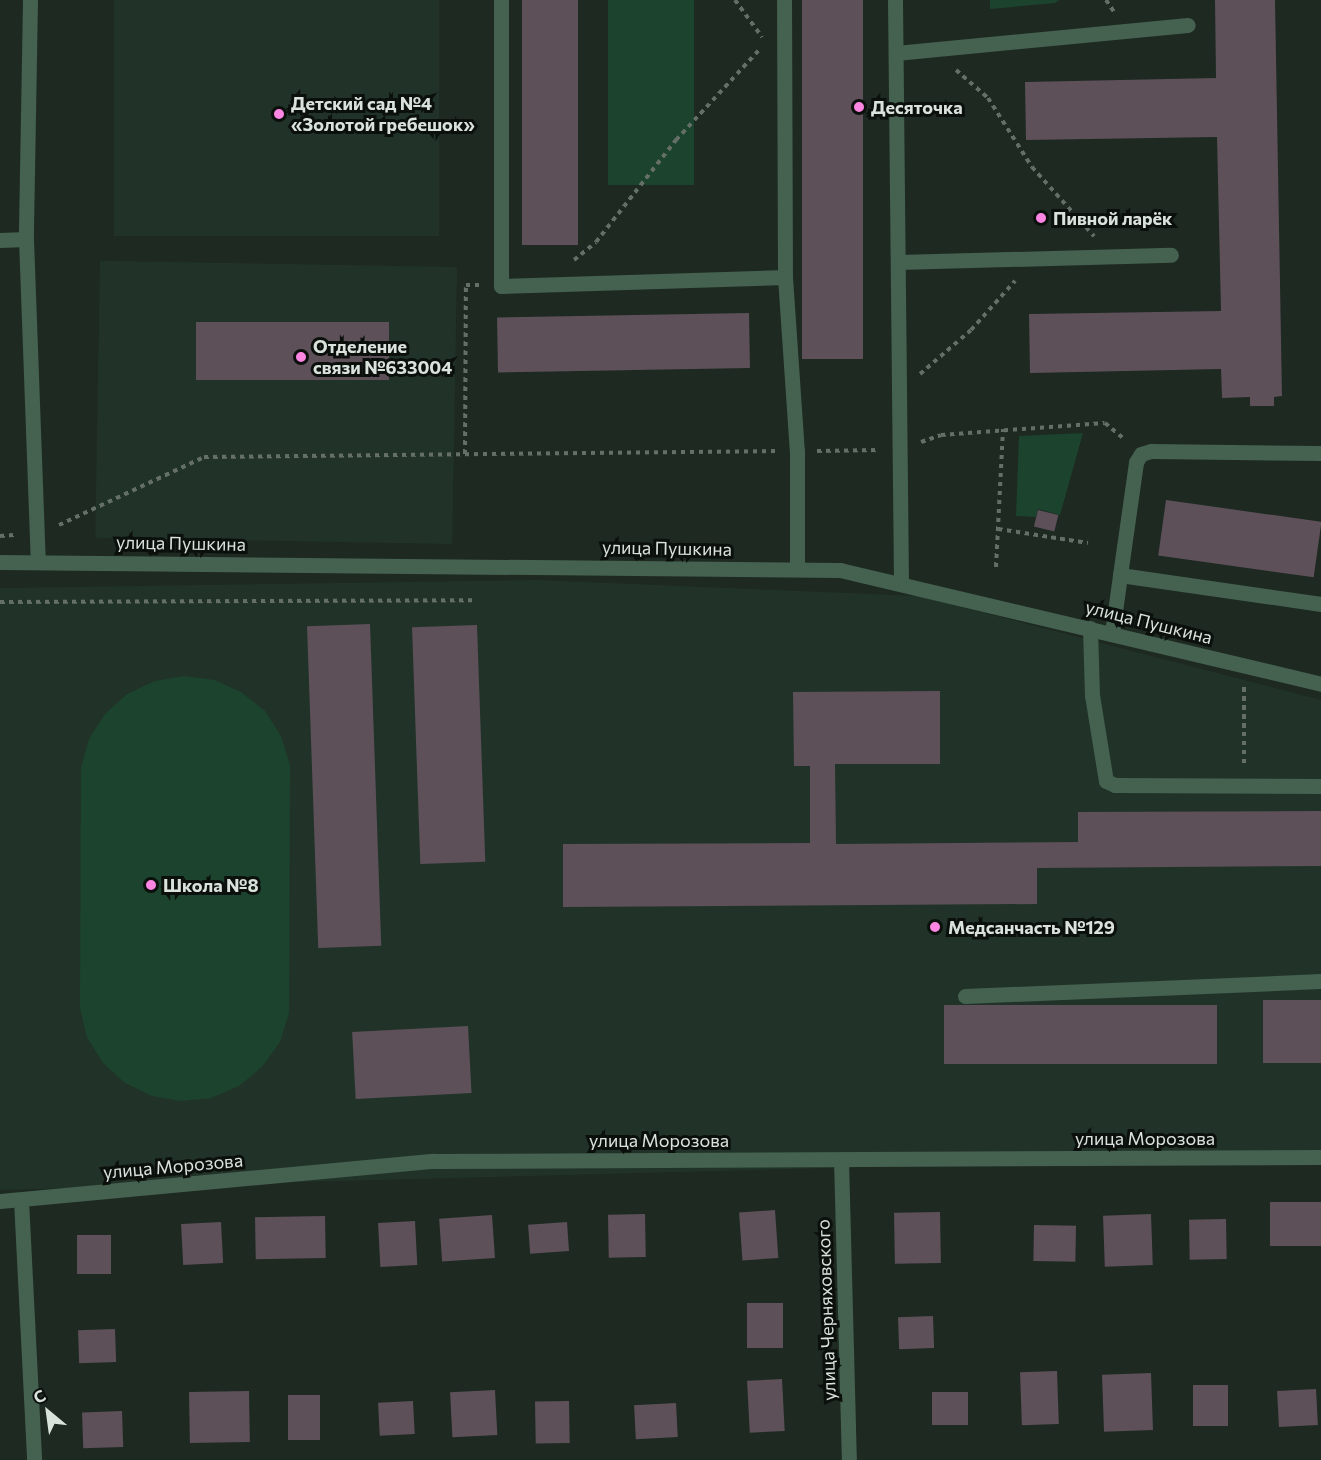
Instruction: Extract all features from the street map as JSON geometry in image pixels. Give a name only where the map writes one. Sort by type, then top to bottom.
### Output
[{"type":"street","points":[[30,0],[26,239],[38,561]]},
{"type":"street","points":[[501,0],[501,286],[785,277]]},
{"type":"street","points":[[784,0],[785,277],[797,451],[797,569]]},
{"type":"street","points":[[895,0],[901,583]]},
{"type":"street","points":[[896,53],[1188,26]]},
{"type":"street","points":[[0,240],[26,239]]},
{"type":"street","points":[[898,262],[1172,255]]},
{"type":"street","points":[[1112,633],[1136,462],[1141,454],[1151,451],[1321,453]]},
{"type":"street","name":"улица Пушкина","points":[[0,562],[840,570],[1321,684]]},
{"type":"street","points":[[1120,575],[1321,604]]},
{"type":"street","points":[[1090,628],[1092,695],[1106,781],[1115,785],[1321,786]]},
{"type":"street","points":[[965,996],[1321,981]]},
{"type":"street","name":"улица Морозова","points":[[0,1201],[433,1161],[1321,1157]]},
{"type":"street","name":"улица Черняховского","points":[[840,1159],[849,1460]]},
{"type":"street","points":[[21,1200],[34,1460]]},
{"type":"path","points":[[547,285],[596,242],[676,140],[766,42]]},
{"type":"path","points":[[933,49],[988,98],[1032,167],[1113,257]]},
{"type":"path","points":[[899,392],[971,330],[1036,259]]},
{"type":"path","points":[[465,454],[466,285],[501,286]]},
{"type":"path","points":[[0,536],[37,535],[204,457],[899,450],[941,435],[1105,423],[1141,454]]},
{"type":"path","points":[[996,567],[1003,429]]},
{"type":"path","points":[[998,529],[1088,543]]},
{"type":"path","points":[[0,602],[472,600]]},
{"type":"path","points":[[1244,665],[1244,785]]},
{"type":"shaded area","name":"Детский сад №4 «Золотой гребешок»","points":[[114,0],[439,0],[439,236],[114,236]]},
{"type":"shaded area","points":[[100,261],[457,267],[452,544],[95,538]]},
{"type":"shaded area","points":[[536,580],[919,596],[1321,700],[1321,1155],[0,1190],[0,588]]},
{"type":"green space","points":[[608,0],[694,0],[694,185],[608,185]]},
{"type":"green space","points":[[990,0],[1059,0],[1055,3],[990,9]]},
{"type":"green space","points":[[1083,433],[1060,515],[1038,509],[1036,517],[1016,516],[1019,436]]},
{"type":"green space","points":[[184,676],[214,680],[241,692],[265,711],[281,736],[290,765],[289,1013],[280,1042],[262,1067],[239,1086],[211,1098],[181,1101],[152,1096],[125,1083],[103,1063],[87,1037],[80,1008],[81,768],[89,739],[105,714],[127,694],[155,681]]},
{"type":"building","points":[[522,0],[578,0],[578,245],[522,245]]},
{"type":"building","points":[[802,0],[863,0],[863,359],[802,359]]},
{"type":"building","points":[[1215,0],[1275,0],[1282,396],[1274,397],[1274,406],[1250,406],[1250,397],[1222,398],[1221,369],[1030,373],[1029,314],[1221,311],[1217,137],[1026,140],[1025,82],[1216,78]]},
{"type":"building","points":[[749,313],[750,368],[498,372],[497,317]]},
{"type":"building","points":[[196,322],[389,322],[389,380],[196,380]]},
{"type":"building","points":[[1166,500],[1321,522],[1314,577],[1158,555]]},
{"type":"building","points":[[1038,510],[1058,515],[1054,532],[1034,526]]},
{"type":"building","points":[[370,624],[381,946],[318,948],[307,626]]},
{"type":"building","points":[[477,625],[485,862],[420,864],[412,627]]},
{"type":"building","points":[[940,691],[940,764],[835,764],[836,844],[1078,842],[1078,812],[1321,811],[1321,866],[1037,868],[1037,904],[563,907],[563,844],[810,843],[810,766],[794,766],[793,692]]},
{"type":"building","points":[[1263,1000],[1321,1000],[1321,1063],[1263,1063]]},
{"type":"building","points":[[944,1005],[1217,1005],[1217,1064],[944,1064]]},
{"type":"building","points":[[468,1026],[472,1093],[356,1099],[352,1032]]},
{"type":"building","points":[[1270,1202],[1321,1202],[1321,1246],[1270,1246]]},
{"type":"building","points":[[775,1210],[778,1258],[742,1260],[739,1213]]},
{"type":"building","points":[[940,1212],[941,1263],[895,1264],[894,1213]]},
{"type":"building","points":[[645,1214],[646,1257],[609,1258],[608,1215]]},
{"type":"building","points":[[1151,1214],[1153,1265],[1105,1267],[1103,1216]]},
{"type":"building","points":[[492,1215],[495,1258],[442,1262],[439,1219]]},
{"type":"building","points":[[325,1216],[326,1258],[256,1259],[255,1217]]},
{"type":"building","points":[[1226,1219],[1227,1259],[1190,1260],[1189,1220]]},
{"type":"building","points":[[415,1221],[417,1265],[380,1267],[378,1223]]},
{"type":"building","points":[[221,1222],[223,1263],[183,1265],[181,1224]]},
{"type":"building","points":[[567,1222],[569,1251],[530,1254],[528,1225]]},
{"type":"building","points":[[1034,1225],[1076,1226],[1075,1262],[1033,1261]]},
{"type":"building","points":[[77,1235],[111,1235],[111,1274],[77,1274]]},
{"type":"building","points":[[747,1303],[783,1303],[783,1348],[747,1348]]},
{"type":"building","points":[[933,1316],[934,1348],[899,1349],[898,1317]]},
{"type":"building","points":[[115,1329],[116,1362],[79,1363],[78,1330]]},
{"type":"building","points":[[1057,1371],[1059,1424],[1022,1425],[1020,1372]]},
{"type":"building","points":[[1151,1373],[1153,1430],[1104,1432],[1102,1375]]},
{"type":"building","points":[[782,1379],[785,1431],[750,1433],[747,1381]]},
{"type":"building","points":[[1193,1385],[1228,1385],[1228,1426],[1193,1426]]},
{"type":"building","points":[[1316,1389],[1318,1425],[1279,1427],[1277,1391]]},
{"type":"building","points":[[495,1390],[497,1435],[452,1437],[450,1392]]},
{"type":"building","points":[[249,1391],[250,1442],[190,1443],[189,1392]]},
{"type":"building","points":[[932,1392],[968,1392],[968,1425],[932,1425]]},
{"type":"building","points":[[288,1395],[320,1395],[320,1440],[288,1440]]},
{"type":"building","points":[[413,1401],[415,1434],[380,1436],[378,1403]]},
{"type":"building","points":[[569,1401],[570,1443],[536,1444],[535,1402]]},
{"type":"building","points":[[676,1403],[678,1437],[636,1439],[634,1405]]},
{"type":"building","points":[[122,1411],[123,1447],[83,1448],[82,1412]]},
{"type":"place","name":"Десяточка","points":[[859,107]]},
{"type":"place","name":"Детский сад №4 «Золотой гребешок»","points":[[279,114]]},
{"type":"place","name":"Пивной ларёк","points":[[1041,218]]},
{"type":"place","name":"Отделение связи №633004","points":[[301,357]]},
{"type":"place","name":"Школа №8","points":[[151,885]]},
{"type":"place","name":"Медсанчасть №129","points":[[935,927]]}]
